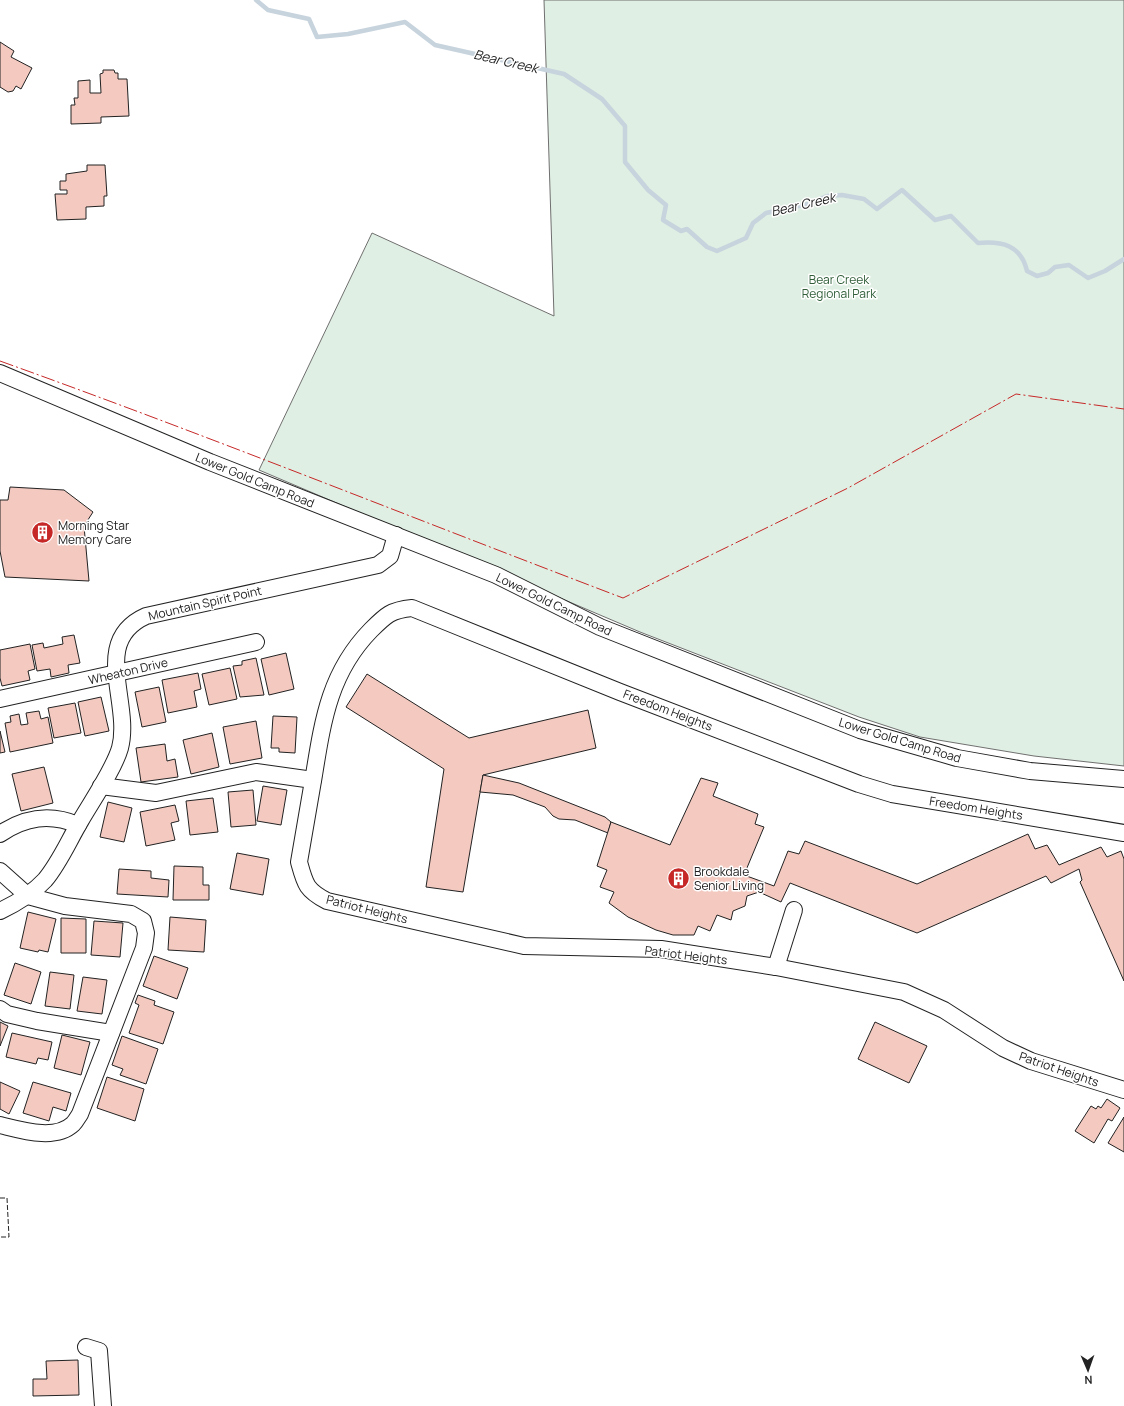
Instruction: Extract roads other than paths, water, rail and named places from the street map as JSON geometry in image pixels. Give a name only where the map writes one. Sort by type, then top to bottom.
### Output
[{"type":"street","name":"Lower Gold Camp Road","points":[[0,373],[210,462],[496,575],[600,627],[860,730],[957,758],[1030,771],[1124,779]]},
{"type":"street","name":"Mountain Spirit Point","points":[[0,911],[28,896],[54,868],[101,786],[119,749],[122,736],[116,673],[119,642],[126,629],[135,621],[146,616],[378,565],[390,556],[396,536]]},
{"type":"street","name":"Freedom Heights","points":[[314,773],[325,711],[337,679],[356,646],[380,622],[395,610],[412,608],[620,692],[859,784],[892,794],[997,810],[1124,833]]},
{"type":"street","name":"Wheaton Drive","points":[[0,699],[256,642]]},
{"type":"street","points":[[101,786],[156,793],[256,772],[314,773]]},
{"type":"street","name":"Patriot Heights","points":[[314,773],[299,862],[303,879],[312,893],[327,901],[524,946],[661,949],[776,967],[904,992],[944,1010],[1003,1048],[1032,1062],[1124,1090]]},
{"type":"street","points":[[0,834],[26,820],[41,817],[66,820],[78,825]]},
{"type":"street","points":[[0,871],[28,896],[65,906],[131,914],[143,921],[146,933],[144,948],[80,1114],[72,1124],[52,1132],[40,1133],[0,1125]]},
{"type":"street","points":[[776,967],[794,910]]},
{"type":"street","points":[[0,1009],[7,1014],[37,1021],[111,1033]]},
{"type":"street","points":[[93,1349],[103,1406]]},
{"type":"waterway","name":"Bear Creek","points":[[256,0],[268,10],[309,19],[317,37],[348,34],[405,22],[435,45],[564,74],[602,99],[625,126],[625,162],[648,190],[666,205],[663,220],[681,231],[687,229],[707,247],[717,251],[746,238],[753,223],[766,213],[808,204],[827,196],[842,195],[864,199],[877,209],[902,190],[935,220],[951,216],[978,243],[995,243],[1009,246],[1020,255],[1027,271],[1037,276],[1048,273],[1055,267],[1069,265],[1088,278],[1105,271],[1124,259]]},
{"type":"place","name":"Morning Star Memory Care","points":[[43,532]]},
{"type":"place","name":"Brookdale Senior Living","points":[[678,878]]},
{"type":"park label","name":"Bear Creek Regional Park","points":[[839,286]]}]
